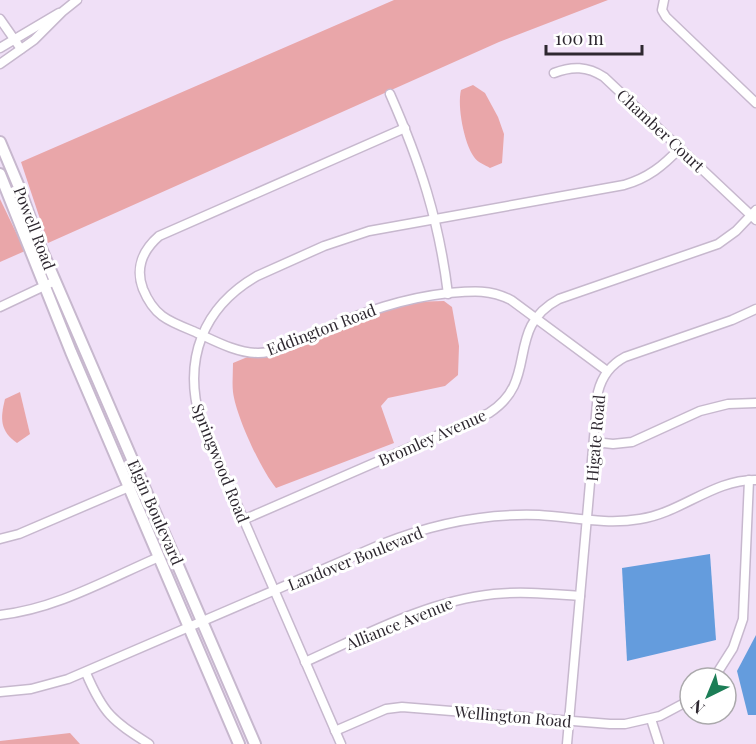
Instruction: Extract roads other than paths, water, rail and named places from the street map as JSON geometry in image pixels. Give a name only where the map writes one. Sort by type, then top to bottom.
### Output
[{"type":"main road","name":"Powell Road","points":[[0,142],[55,281]]},
{"type":"main road","name":"Powell Road","points":[[0,174],[44,285]]},
{"type":"main road","name":"Elgin Boulevard","points":[[55,281],[255,744]]},
{"type":"main road","name":"Elgin Boulevard","points":[[44,285],[239,744]]},
{"type":"street","points":[[0,64],[41,34],[62,12],[78,0]]},
{"type":"street","points":[[664,0],[662,10],[666,17],[756,103]]},
{"type":"street","points":[[0,48],[51,16],[62,12]]},
{"type":"street","points":[[0,19],[21,49]]},
{"type":"street","name":"Chamber Court","points":[[554,73],[572,67],[581,67],[604,77],[754,215]]},
{"type":"street","points":[[390,94],[419,163],[435,217],[448,294]]},
{"type":"street","name":"Eddington Road","points":[[405,128],[166,232],[152,242],[143,256],[140,272],[142,288],[150,303],[160,316],[202,335],[239,350],[267,352],[381,306],[423,297],[493,292],[511,300],[536,317],[607,371]]},
{"type":"street","name":"Springwood Road","points":[[341,744],[200,419],[194,390],[194,363],[202,335],[222,302],[239,287],[257,276],[345,238],[435,217],[624,185],[657,170],[680,148]]},
{"type":"street","name":"Bromley Avenue","points":[[243,520],[489,413],[505,400],[515,385],[527,333],[543,309],[559,299],[718,244],[754,215]]},
{"type":"street","points":[[0,306],[55,281]]},
{"type":"street","name":"Higate Road","points":[[580,596],[598,392],[607,371],[625,357],[732,320],[756,309]]},
{"type":"street","points":[[594,442],[613,444],[632,442],[700,411],[728,404],[756,403]]},
{"type":"street","points":[[722,666],[733,648],[743,619],[752,480]]},
{"type":"street","name":"Landover Boulevard","points":[[0,692],[49,685],[86,673],[403,536],[445,523],[491,516],[516,515],[627,521],[657,515],[729,483],[752,480]]},
{"type":"street","points":[[0,538],[19,534],[129,487]]},
{"type":"street","points":[[0,615],[47,605],[159,557]]},
{"type":"street","name":"Alliance Avenue","points":[[305,662],[414,614],[455,600],[512,592],[580,596]]},
{"type":"street","points":[[567,744],[580,596]]},
{"type":"street","points":[[86,673],[98,699],[109,715],[126,730],[149,744]]},
{"type":"street","name":"Wellington Road","points":[[335,731],[386,709],[402,706],[625,724],[651,719],[678,708]]},
{"type":"street","points":[[651,719],[659,744]]},
{"type":"water","points":[[710,554],[716,640],[627,661],[622,568]]},
{"type":"water","points":[[756,635],[756,715],[748,715],[738,669]]}]
